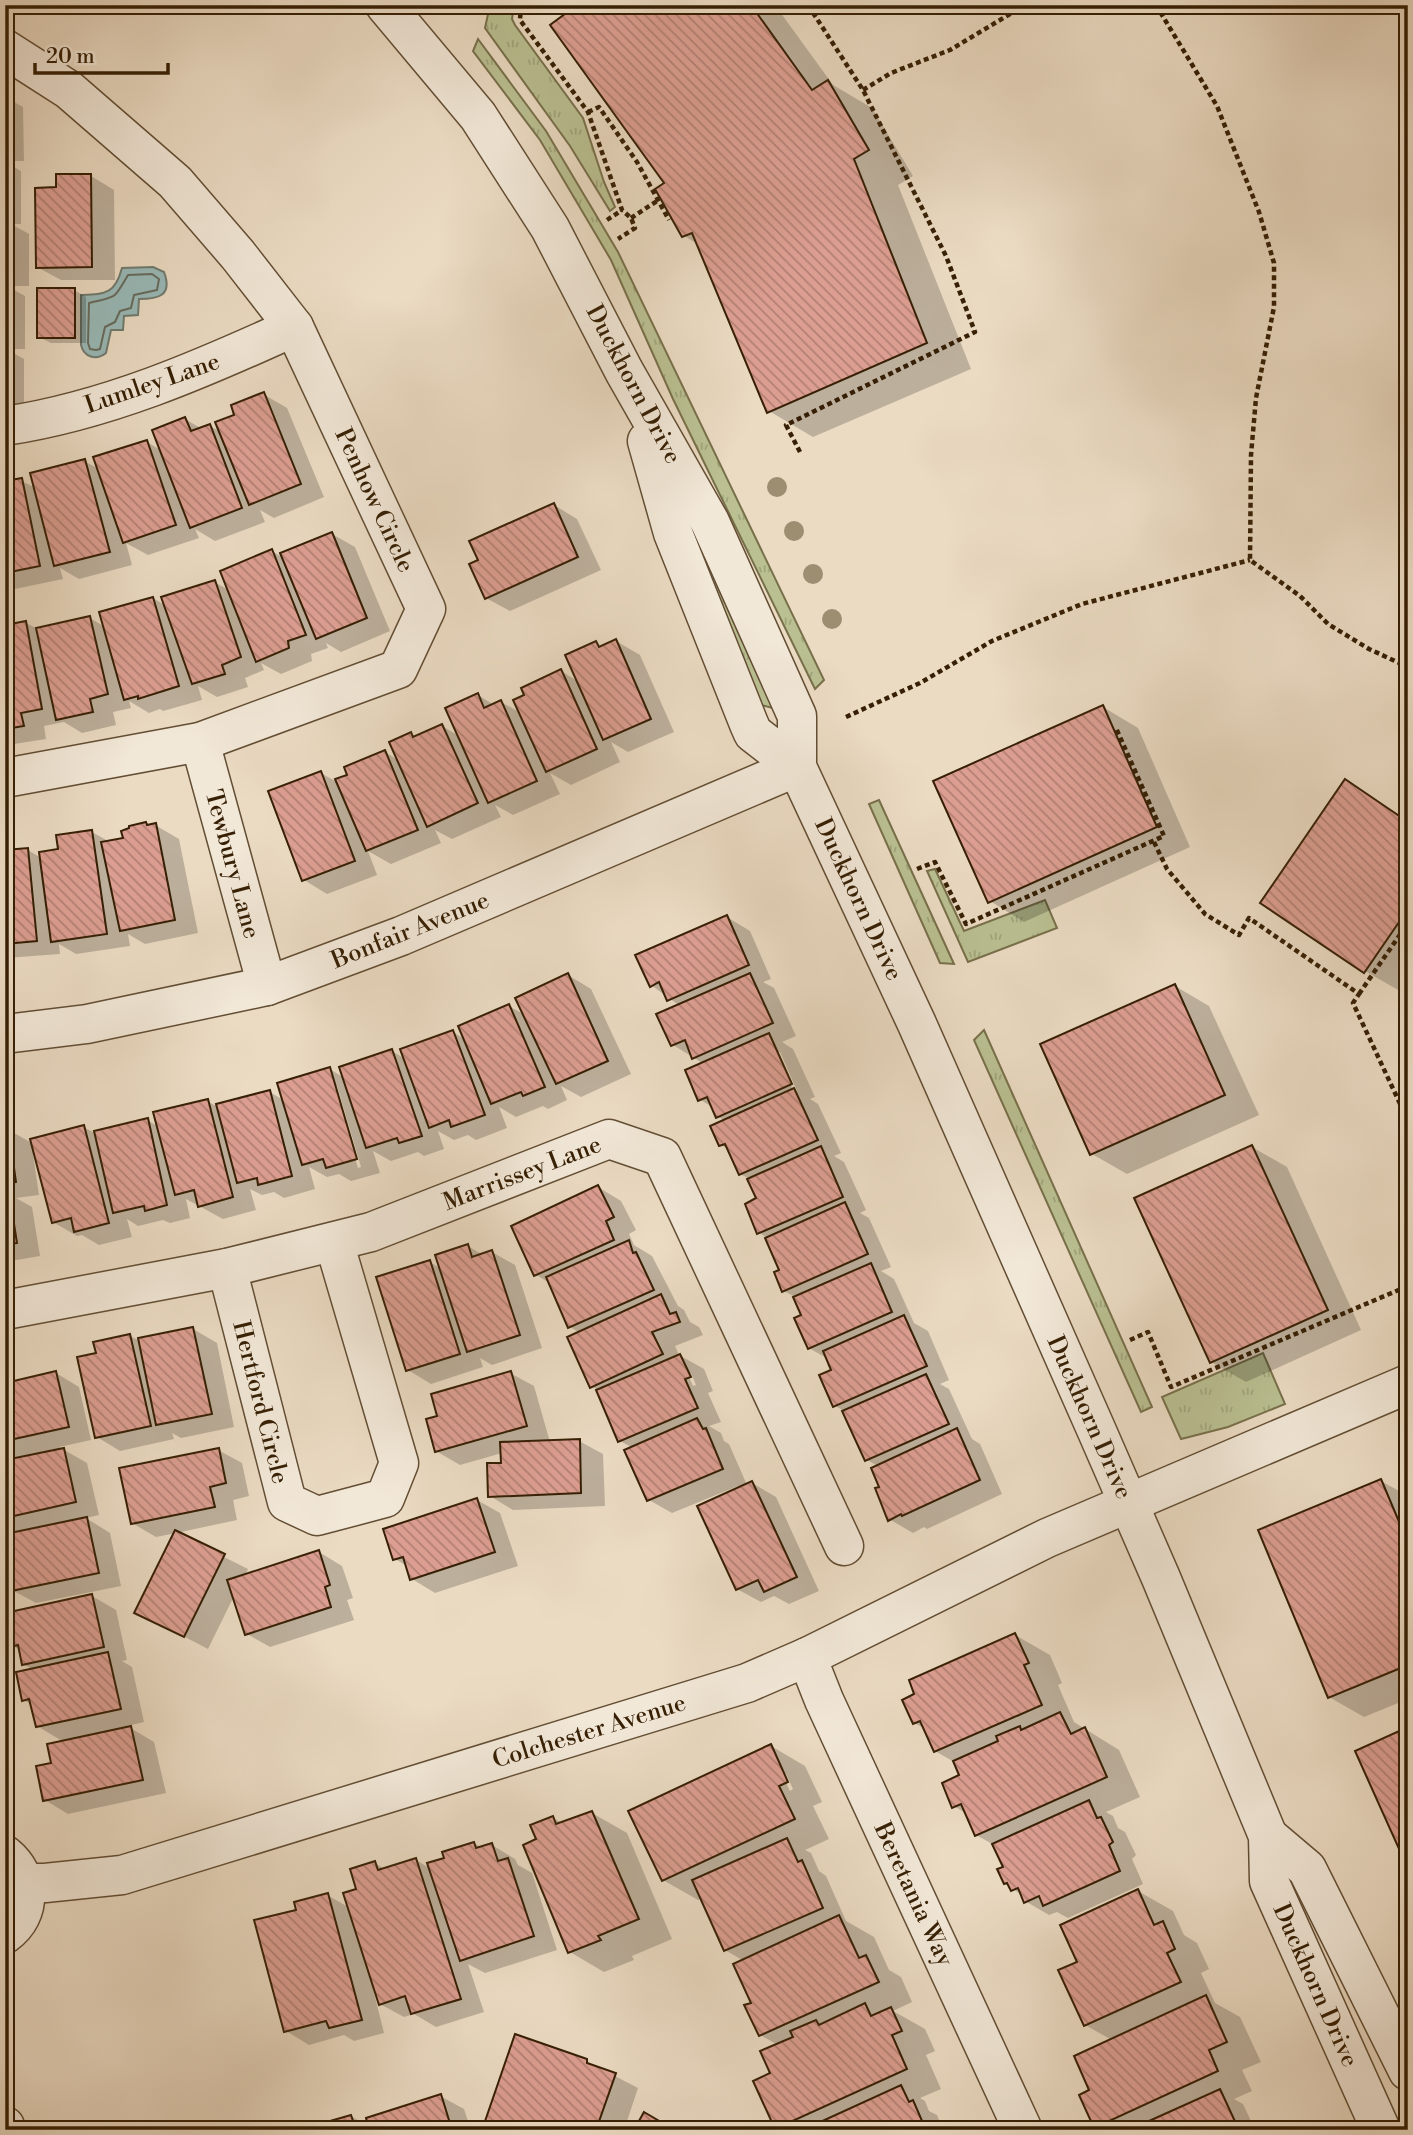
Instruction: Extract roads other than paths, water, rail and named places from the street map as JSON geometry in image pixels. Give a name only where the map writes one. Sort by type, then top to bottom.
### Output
[{"type":"street","name":"Duckhorn Drive","points":[[385,5],[485,127],[550,228],[629,379],[673,533],[749,724],[753,733],[797,766],[917,1024],[1128,1503],[1268,1836],[1269,1881],[1381,2130]]},
{"type":"street","name":"Penhow Circle","points":[[5,48],[69,90],[175,182],[238,255],[294,327],[426,609],[398,669],[200,741],[5,778]]},
{"type":"street","name":"Lumley Lane","points":[[5,426],[119,398],[208,366],[294,327]]},
{"type":"street","name":"Tewbury Lane","points":[[200,741],[267,986]]},
{"type":"street","name":"Bonfair Avenue","points":[[5,1034],[87,1024],[267,986],[401,936],[797,766]]},
{"type":"street","name":"Marrissey Lane","points":[[5,1310],[227,1268],[334,1242],[371,1231],[609,1139],[662,1157],[844,1546]]},
{"type":"street","name":"Hertford Circle","points":[[227,1268],[287,1502],[317,1516],[385,1498],[399,1463],[334,1242]]},
{"type":"street","name":"Colchester Avenue","points":[[15,1869],[46,1884],[122,1875],[747,1683],[807,1657],[1046,1538],[1408,1384]]},
{"type":"street","name":"Beretania Way","points":[[807,1657],[824,1700],[1023,2130]]},
{"type":"street","name":"Duckhorn Drive","points":[[1268,1836],[1307,1869],[1408,2071]]},
{"type":"street","points":[[5,1934],[22,1915],[26,1900],[15,1869]]},
{"type":"water","points":[[153,267],[164,272],[167,286],[165,291],[158,297],[139,299],[138,315],[124,316],[123,330],[111,330],[106,353],[98,357],[88,355],[81,345],[81,295],[103,293],[113,288],[122,268]]}]
